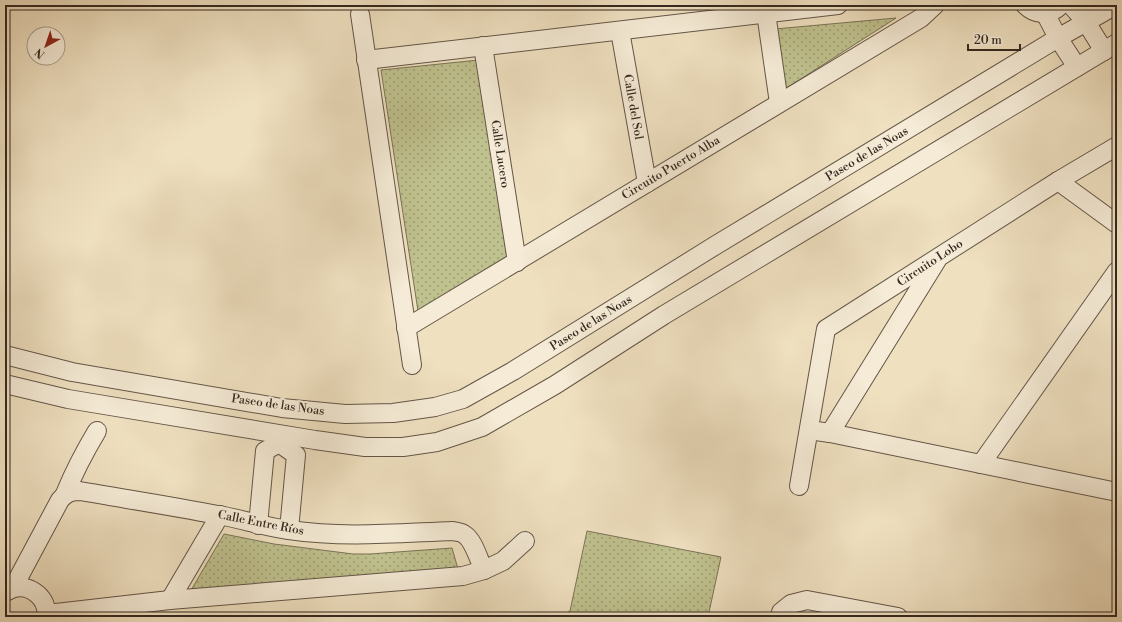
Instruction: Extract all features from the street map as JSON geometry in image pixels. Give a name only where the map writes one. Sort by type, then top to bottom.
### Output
[{"type":"street","points":[[366,60],[838,5]]},
{"type":"street","name":"Circuito Puerto Alba","points":[[406,328],[920,18],[935,5]]},
{"type":"street","points":[[1025,5],[1040,14],[1056,10],[1061,5]]},
{"type":"street","points":[[275,443],[315,440],[365,447],[403,447],[437,442],[482,427],[555,386],[664,315],[1110,47],[1071,5]]},
{"type":"street","name":"Paseo de las Noas","points":[[5,355],[72,372],[282,408],[345,414],[393,413],[435,407],[463,399],[513,372],[722,241],[1058,38],[1116,5]]},
{"type":"street","points":[[766,13],[778,103]]},
{"type":"street","points":[[1045,13],[1058,38],[1077,67]]},
{"type":"street","points":[[360,14],[412,365]]},
{"type":"street","name":"Calle del Sol","points":[[620,31],[647,183]]},
{"type":"street","name":"Calle Lucero","points":[[483,46],[517,262]]},
{"type":"street","name":"Circuito Lobo","points":[[799,486],[826,329],[1058,181],[1117,146]]},
{"type":"street","points":[[1058,181],[1117,224]]},
{"type":"street","points":[[830,433],[939,256]]},
{"type":"street","points":[[981,464],[1117,270]]},
{"type":"street","points":[[68,399],[72,372]]},
{"type":"street","points":[[5,384],[68,399],[244,429],[275,443],[296,455]]},
{"type":"street","points":[[258,525],[282,408]]},
{"type":"street","points":[[809,430],[830,433],[1117,492]]},
{"type":"street","points":[[9,590],[60,500],[65,494],[81,458],[97,431]]},
{"type":"street","points":[[289,530],[296,455],[301,449],[315,440]]},
{"type":"street","name":"Calle Entre Ríos","points":[[65,494],[72,491],[80,491],[220,515],[258,525],[289,530],[337,534],[460,532],[467,536],[471,542],[484,570]]},
{"type":"street","points":[[170,600],[220,515]]},
{"type":"street","points":[[9,590],[21,587],[36,593],[42,599],[45,606],[46,616],[170,600],[463,576],[484,570],[502,561],[525,542]]},
{"type":"street","points":[[780,617],[781,612],[791,604],[807,600],[898,617]]},
{"type":"green space","points":[[896,18],[785,89],[775,29]]},
{"type":"green space","points":[[479,60],[507,258],[418,311],[381,70]]},
{"type":"green space","points":[[587,531],[721,557],[708,617],[560,617],[570,611]]},
{"type":"green space","points":[[224,534],[274,544],[353,554],[452,548],[458,569],[190,592]]}]
